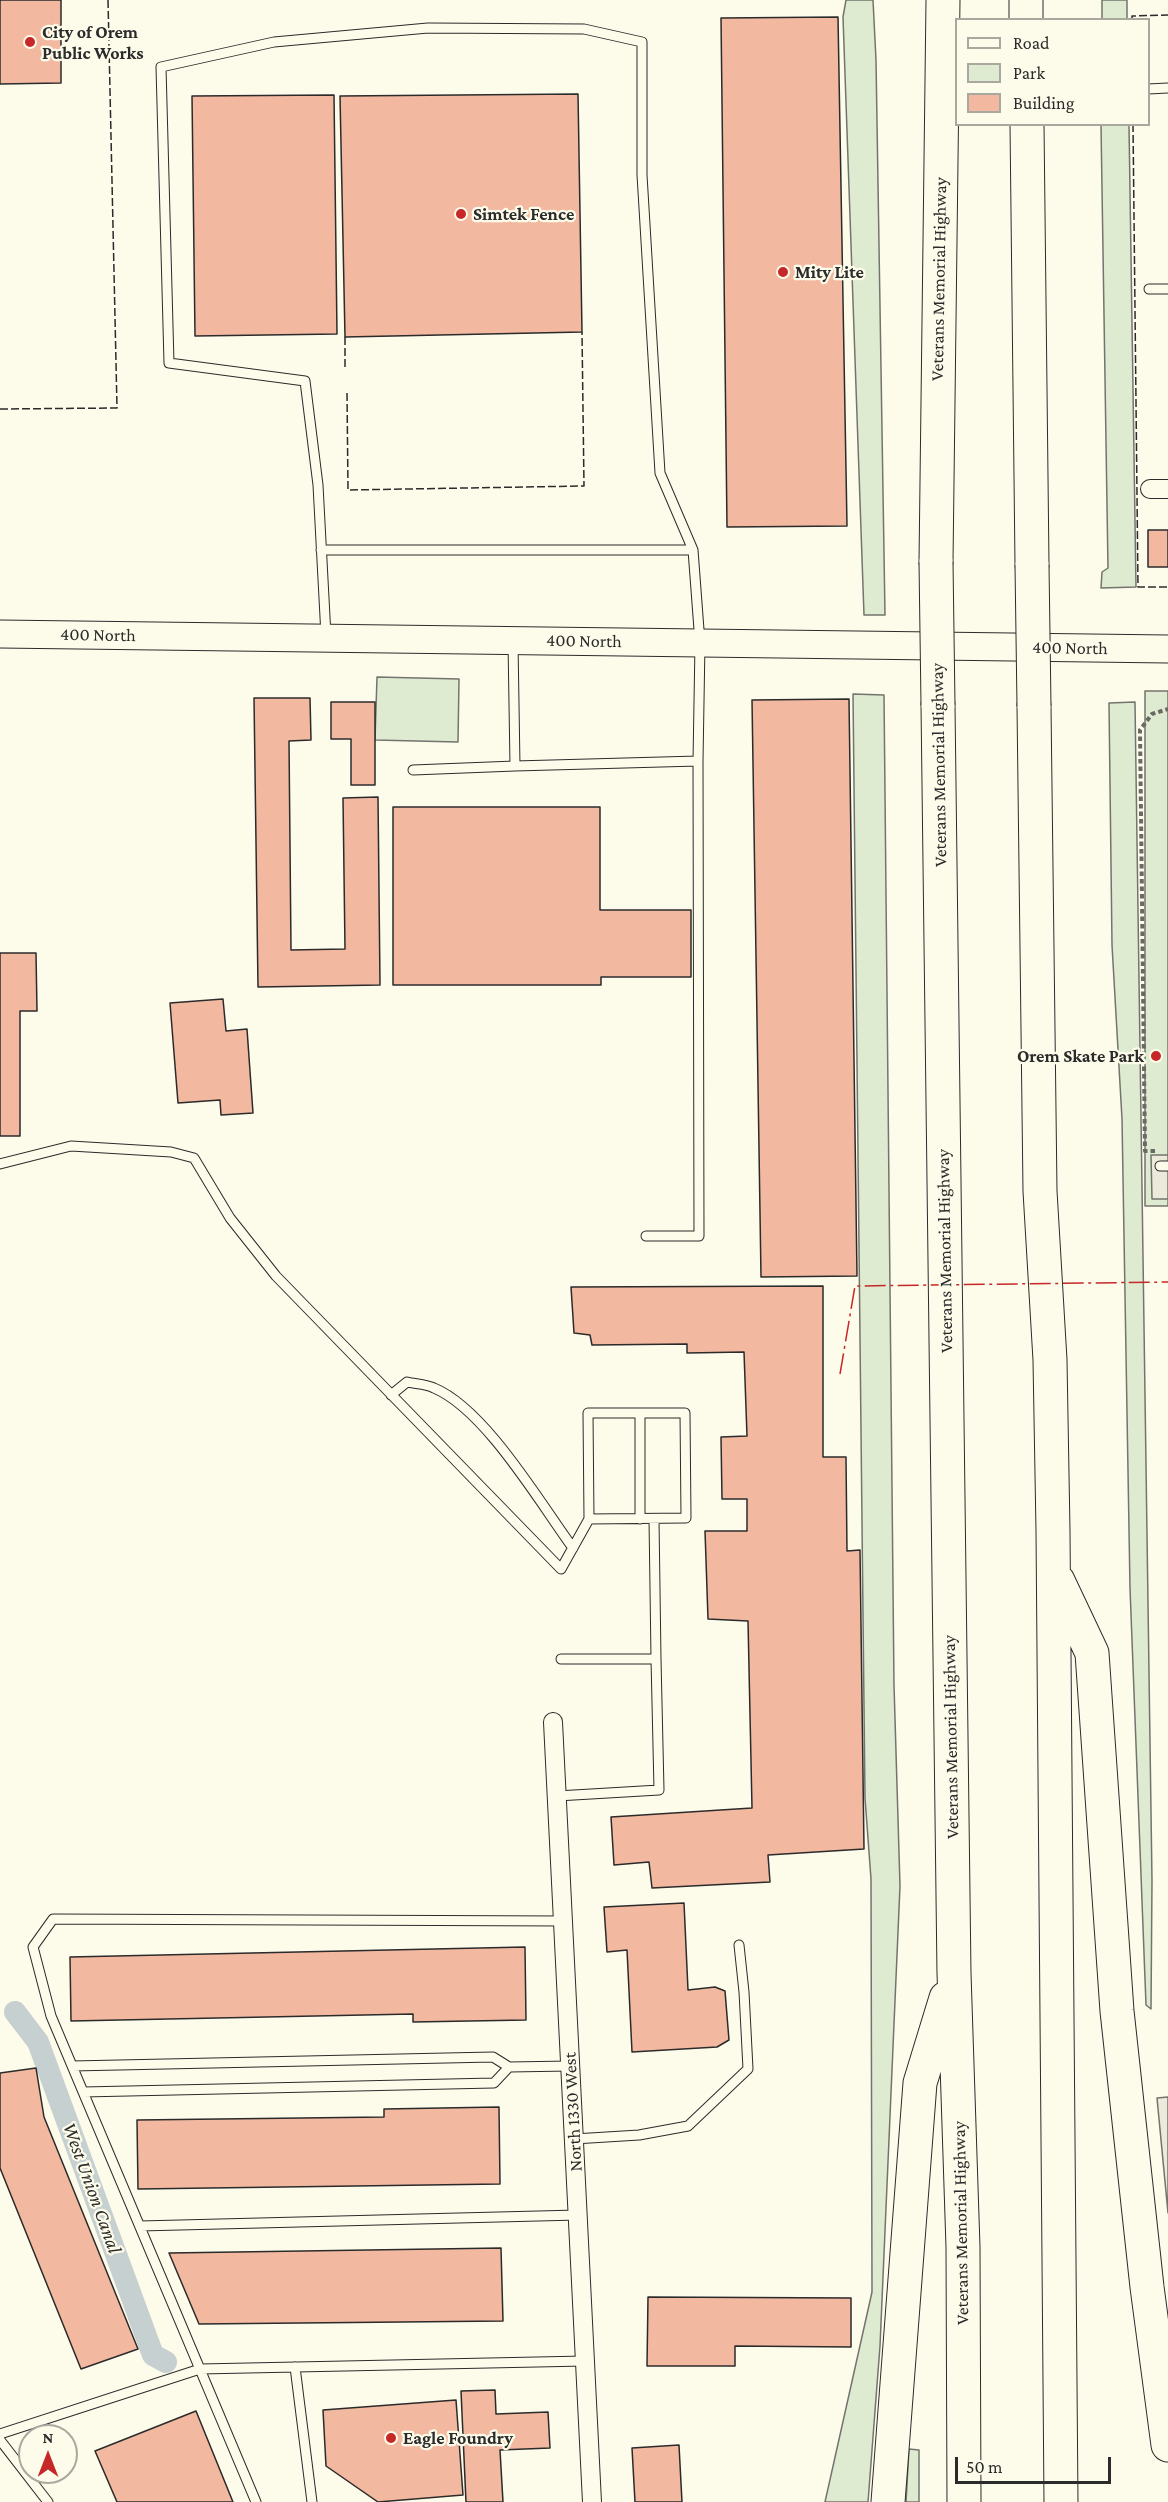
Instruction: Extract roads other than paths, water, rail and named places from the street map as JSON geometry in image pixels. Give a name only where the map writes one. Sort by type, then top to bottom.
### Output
[{"type":"highway","name":"Veterans Memorial Highway","points":[[943,0],[936,561],[954,1973],[963,2247],[964,2502]]},
{"type":"highway","points":[[1026,0],[1026,18]]},
{"type":"highway","points":[[1027,126],[1040,1191],[1050,1360],[1061,2502]]},
{"type":"highway","points":[[1053,1571],[1092,1653],[1117,2011],[1147,2287],[1168,2445]]},
{"type":"highway","points":[[888,2502],[920,2083],[954,1973]]},
{"type":"main road","name":"400 North","points":[[0,634],[1168,649]]},
{"type":"street","name":"North 1330 West","points":[[553,1722],[592,2502]]},
{"type":"lane","points":[[326,638],[318,484],[305,381],[169,363],[161,67],[274,42],[428,28],[584,29],[642,42],[642,175],[660,473],[693,550],[700,643],[698,761],[699,1236],[646,1236]]},
{"type":"lane","points":[[1150,89],[1168,88]]},
{"type":"lane","points":[[1149,289],[1168,289]]},
{"type":"lane","points":[[321,550],[693,550]]},
{"type":"lane","points":[[513,640],[515,766]]},
{"type":"lane","points":[[413,770],[698,761]]},
{"type":"lane","points":[[0,1164],[71,1146],[171,1152],[194,1158],[230,1218],[276,1276],[561,1569],[589,1519],[588,1413],[685,1413],[686,1518],[589,1519]]},
{"type":"lane","points":[[391,1395],[407,1382],[434,1388],[473,1414],[513,1464],[573,1548]]},
{"type":"lane","points":[[640,1413],[640,1519]]},
{"type":"lane","points":[[557,1796],[659,1790],[654,1519]]},
{"type":"lane","points":[[561,1659],[656,1659]]},
{"type":"lane","points":[[256,2502],[51,2016],[33,1947],[53,1919],[564,1921]]},
{"type":"lane","points":[[574,2139],[639,2135],[688,2126],[748,2069],[739,1945]]},
{"type":"lane","points":[[72,2066],[493,2057],[509,2067],[570,2066]]},
{"type":"lane","points":[[83,2092],[494,2083],[509,2067]]},
{"type":"lane","points":[[140,2226],[578,2215]]},
{"type":"lane","points":[[0,2434],[200,2369],[585,2361]]},
{"type":"lane","points":[[295,2367],[312,2502]]},
{"type":"lane","points":[[0,2440],[48,2502]]},
{"type":"waterway","name":"West Union Canal","points":[[15,2012],[38,2042],[153,2355],[166,2362]]},
{"type":"place","name":"City of Orem Public Works","points":[[30,42]]},
{"type":"place","name":"Simtek Fence","points":[[461,214]]},
{"type":"place","name":"Mity Lite","points":[[783,272]]},
{"type":"place","name":"Orem Skate Park","points":[[1156,1056]]},
{"type":"place","name":"Eagle Foundry","points":[[391,2438]]}]
